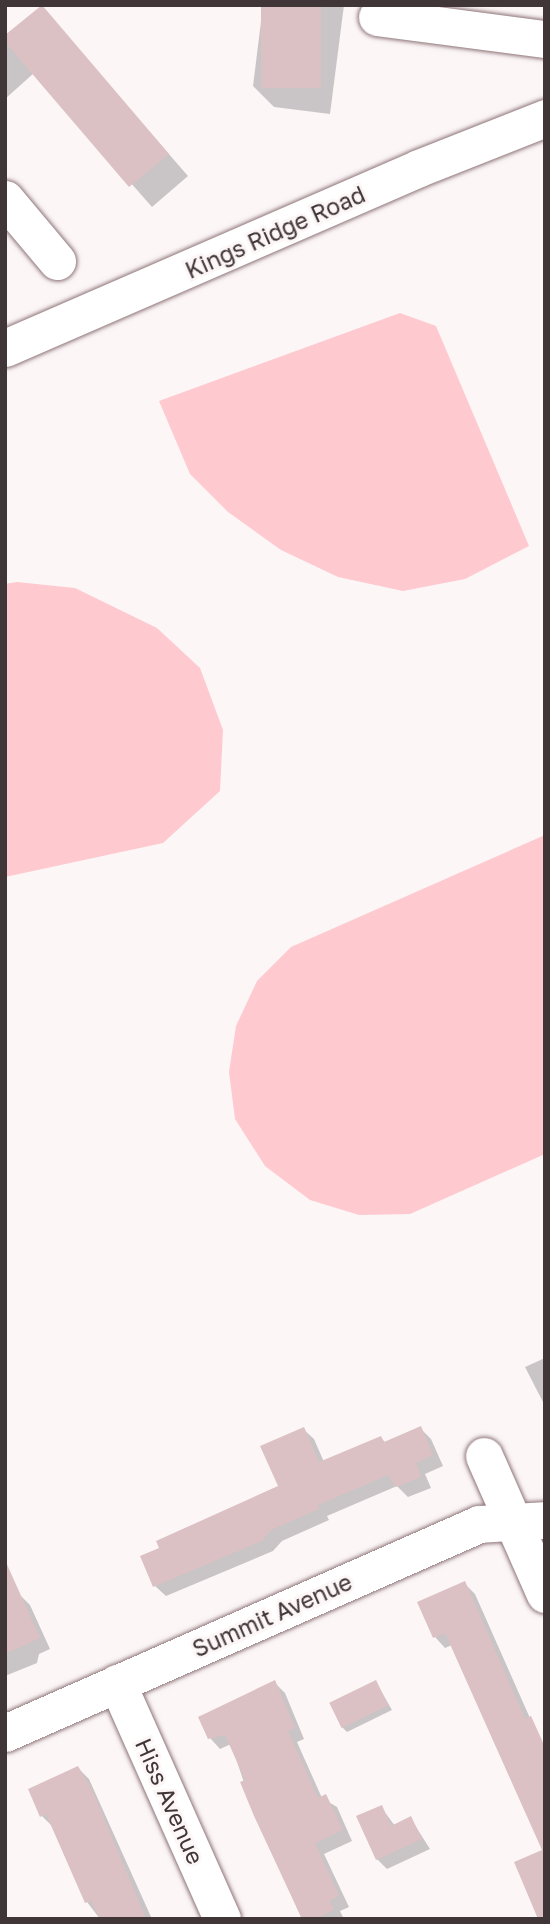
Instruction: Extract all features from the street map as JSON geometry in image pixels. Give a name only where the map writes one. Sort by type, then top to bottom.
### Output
[{"type":"street","points":[[377,17],[545,39]]},
{"type":"street","name":"Kings Ridge Road","points":[[5,348],[545,118]]},
{"type":"street","points":[[5,199],[57,261]]},
{"type":"street","points":[[484,1456],[529,1521],[545,1594]]},
{"type":"street","name":"Summit Avenue","points":[[5,1733],[479,1524],[529,1521]]},
{"type":"street","name":"Hiss Avenue","points":[[117,1683],[222,1919]]},
{"type":"shaded area","points":[[400,313],[436,326],[529,546],[465,579],[403,591],[338,577],[281,550],[228,512],[190,474],[159,401]]},
{"type":"shaded area","points":[[17,582],[75,588],[157,628],[200,668],[223,730],[220,791],[163,843],[5,877],[5,584]]},
{"type":"shaded area","points":[[545,835],[545,1154],[410,1214],[359,1215],[310,1200],[265,1166],[235,1119],[229,1072],[236,1026],[257,981],[291,947]]},
{"type":"building","points":[[42,5],[169,154],[129,187],[5,42],[5,35]]},
{"type":"building","points":[[261,5],[321,5],[321,88],[261,88]]},
{"type":"building","points":[[421,1426],[433,1455],[416,1463],[421,1477],[396,1487],[388,1475],[318,1505],[319,1509],[271,1530],[262,1541],[153,1587],[140,1556],[159,1548],[156,1541],[278,1486],[260,1446],[304,1427],[319,1462],[381,1436],[384,1442]]},
{"type":"building","points":[[5,1560],[40,1638],[5,1654]]},
{"type":"building","points":[[465,1581],[525,1719],[531,1716],[545,1747],[545,1919],[538,1919],[514,1862],[542,1850],[445,1633],[433,1638],[417,1602]]},
{"type":"building","points":[[275,1680],[295,1728],[288,1731],[318,1798],[326,1794],[343,1830],[315,1843],[339,1896],[329,1901],[334,1910],[315,1919],[302,1919],[254,1816],[240,1782],[245,1780],[225,1735],[208,1739],[198,1717]]},
{"type":"building","points":[[376,1680],[388,1705],[342,1728],[329,1703]]},
{"type":"building","points":[[78,1766],[93,1792],[146,1919],[100,1919],[91,1901],[85,1903],[46,1814],[40,1817],[28,1789]]},
{"type":"building","points":[[382,1805],[391,1826],[411,1816],[422,1839],[376,1860],[356,1816]]}]
